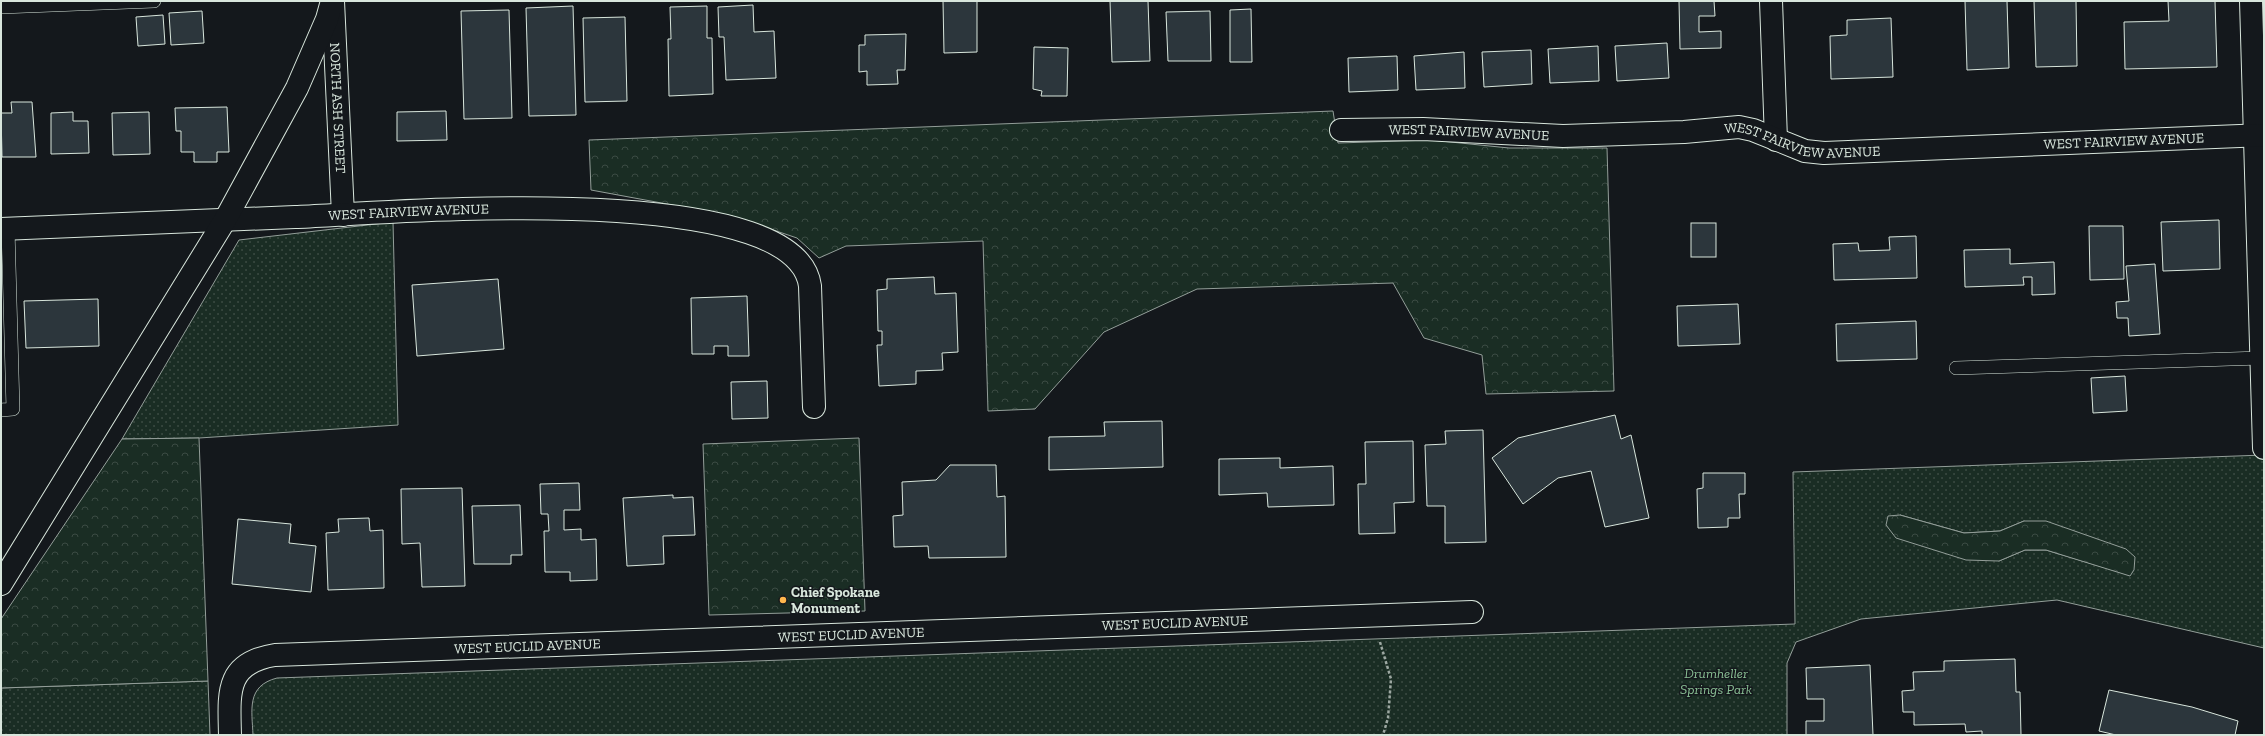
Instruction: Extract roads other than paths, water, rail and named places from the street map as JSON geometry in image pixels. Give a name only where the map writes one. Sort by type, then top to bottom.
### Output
[{"type":"street","name":"NORTH ASH STREET","points":[[332,1],[343,215]]},
{"type":"street","points":[[1,584],[225,220],[297,88],[327,19],[332,1]]},
{"type":"street","points":[[1771,1],[1776,140]]},
{"type":"street","points":[[2252,1],[2260,135],[2262,272],[2261,358],[2264,448]]},
{"type":"street","name":"WEST FAIRVIEW AVENUE","points":[[1340,130],[1438,130],[1563,136],[1684,132],[1731,127],[1753,130],[1805,151],[1824,153],[2260,135]]},
{"type":"street","name":"WEST FAIRVIEW AVENUE","points":[[4,229],[549,207],[647,213],[696,220],[754,235],[785,249],[799,260],[804,267],[810,286],[814,407]]},
{"type":"street","name":"WEST EUCLID AVENUE","points":[[230,735],[229,698],[232,682],[236,675],[253,660],[276,655],[1472,612]]},
{"type":"lane","points":[[1,7],[154,1]]},
{"type":"lane","points":[[1,410],[13,409],[4,229]]},
{"type":"lane","points":[[1956,368],[2261,358]]},
{"type":"place","name":"Chief Spokane Monument","points":[[783,600]]},
{"type":"park label","name":"Drumheller Springs Park","points":[[1716,682]]}]
